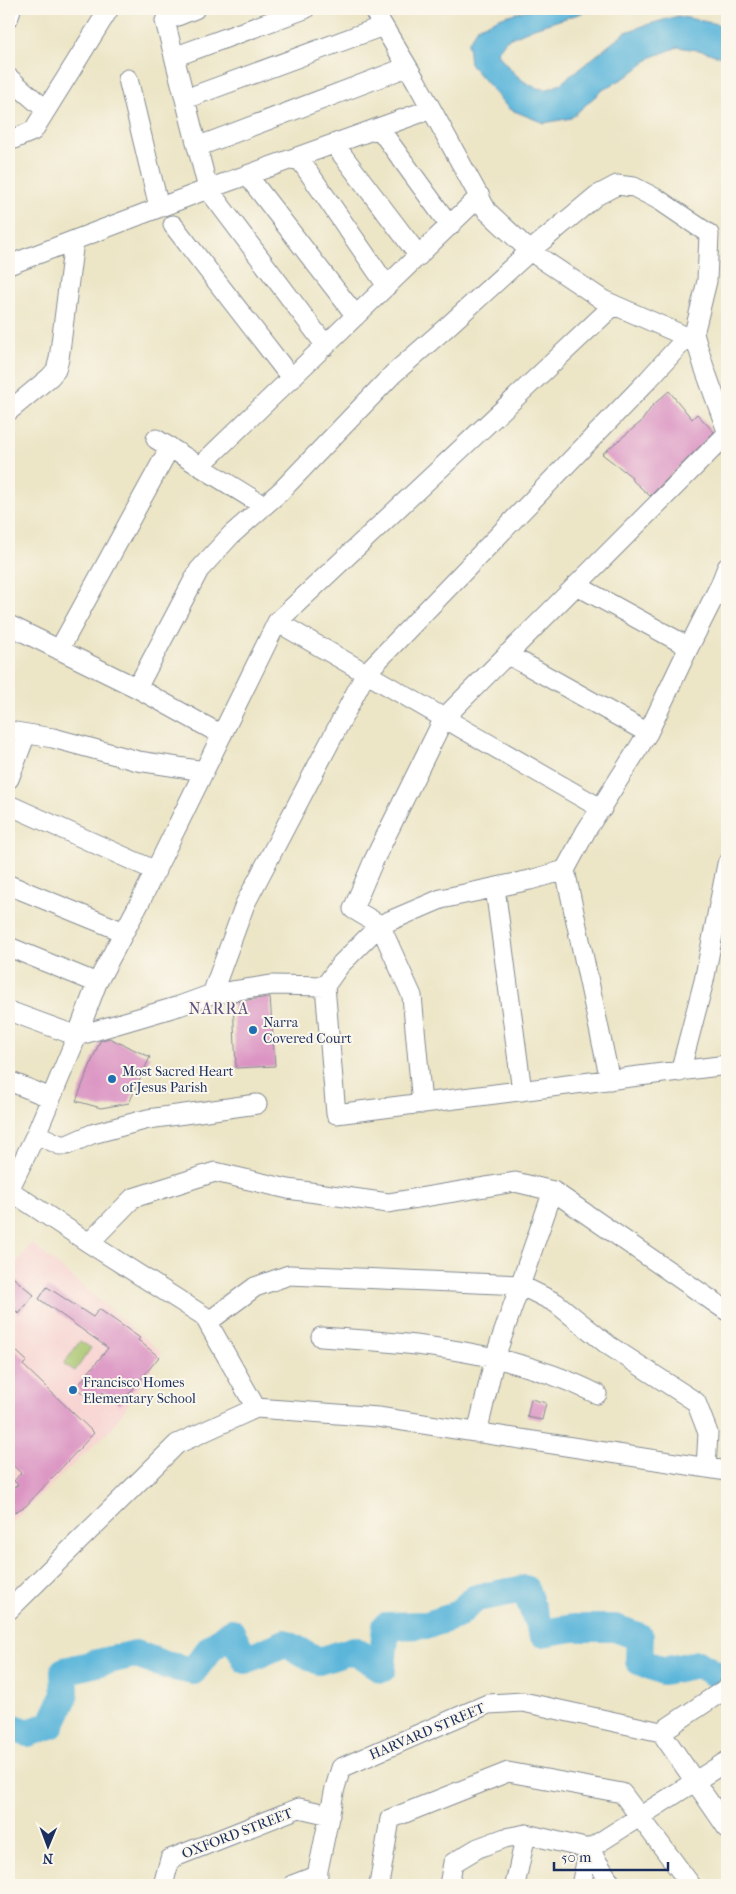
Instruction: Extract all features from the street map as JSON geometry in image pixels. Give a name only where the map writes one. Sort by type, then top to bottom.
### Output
[{"type":"street","points":[[9,18],[11,9]]},
{"type":"street","points":[[9,141],[32,131],[109,9]]},
{"type":"street","points":[[195,9],[165,21],[208,189],[326,346]]},
{"type":"street","points":[[174,57],[305,9]]},
{"type":"street","points":[[185,99],[380,15],[487,211],[530,250],[603,300],[691,335],[727,432],[444,718],[373,862],[353,909],[380,925],[412,996],[422,1104]]},
{"type":"street","points":[[197,147],[407,67]]},
{"type":"street","points":[[9,78],[46,110]]},
{"type":"street","points":[[128,79],[160,207]]},
{"type":"street","points":[[9,265],[208,189],[431,109]]},
{"type":"street","points":[[379,128],[450,226]]},
{"type":"street","points":[[334,144],[419,256]]},
{"type":"street","points":[[298,157],[388,286]]},
{"type":"street","points":[[247,175],[356,316]]},
{"type":"street","points":[[137,688],[199,570],[231,535],[281,491],[393,374],[530,250],[596,196],[617,185],[634,187],[659,200],[709,234],[707,281],[691,335],[366,673],[245,904],[212,994]]},
{"type":"street","points":[[200,466],[480,196]]},
{"type":"street","points":[[173,225],[292,379]]},
{"type":"street","points":[[9,411],[41,386],[56,370],[74,241]]},
{"type":"street","points":[[256,1408],[204,1316],[9,1190],[36,1134],[97,983],[156,871],[277,622],[614,304]]},
{"type":"street","points":[[59,650],[163,443],[264,506]]},
{"type":"street","points":[[610,1080],[565,870],[586,831],[602,809],[648,733],[727,567]]},
{"type":"street","points":[[576,585],[688,647]]},
{"type":"street","points":[[277,622],[602,809]]},
{"type":"street","points":[[9,625],[137,688],[222,735]]},
{"type":"street","points":[[507,654],[648,733]]},
{"type":"street","points":[[9,779],[17,733],[53,738],[138,761],[204,771]]},
{"type":"street","points":[[9,805],[156,871]]},
{"type":"street","points":[[680,1072],[704,981],[727,864]]},
{"type":"street","points":[[565,870],[530,880],[442,899],[380,925],[340,965],[325,986],[336,1114],[727,1065]]},
{"type":"street","points":[[9,885],[124,932]]},
{"type":"street","points":[[495,888],[522,1091]]},
{"type":"street","points":[[9,947],[97,983]]},
{"type":"street","points":[[9,1011],[77,1036],[212,994],[272,985],[325,986]]},
{"type":"street","points":[[9,1081],[51,1098]]},
{"type":"street","points":[[36,1134],[64,1146],[92,1134],[148,1119],[257,1104]]},
{"type":"street","points":[[89,1243],[133,1198],[215,1172],[288,1189],[388,1204],[515,1182],[553,1191],[727,1311]]},
{"type":"street","points":[[477,1433],[495,1357],[553,1191]]},
{"type":"street","points":[[208,1322],[256,1287],[289,1275],[520,1285],[556,1303],[608,1345],[696,1402],[708,1433],[706,1468]]},
{"type":"street","points":[[322,1338],[417,1346],[495,1357],[560,1378],[597,1394]]},
{"type":"street","points":[[9,1610],[177,1444],[256,1408],[378,1417],[727,1471]]},
{"type":"street","points":[[727,1688],[661,1732],[727,1828]]},
{"type":"street","name":"HARVARD STREET","points":[[317,1880],[335,1788],[341,1768],[488,1704],[523,1702],[661,1732]]},
{"type":"street","points":[[581,1885],[589,1849],[727,1761]]},
{"type":"street","points":[[379,1885],[390,1819],[508,1772],[622,1792],[692,1885]]},
{"type":"street","name":"OXFORD STREET","points":[[163,1885],[170,1859],[299,1808],[330,1816]]},
{"type":"street","points":[[516,1885],[526,1834]]},
{"type":"street","points":[[449,1885],[453,1863],[478,1848],[506,1838],[526,1834],[589,1849],[612,1885]]},
{"type":"street","points":[[292,1885],[317,1880]]},
{"type":"shaded area","name":"Francisco Homes Elementary School","points":[[31,1243],[162,1353],[112,1428],[9,1525],[9,1274]]},
{"type":"green space","points":[[80,1341],[91,1348],[75,1371],[64,1364]]},
{"type":"water","points":[[531,9],[590,9],[534,28],[506,40],[497,52],[518,77],[540,89],[548,89],[560,84],[626,32],[678,16],[717,24],[727,28],[727,59],[703,51],[678,47],[652,57],[629,75],[601,91],[571,118],[544,123],[509,109],[470,64],[468,43],[477,28],[502,17]]},
{"type":"building","points":[[669,391],[692,419],[697,414],[714,432],[650,496],[631,479],[632,477],[602,454],[641,422],[653,405]]},
{"type":"building","name":"Narra Covered Court","points":[[270,997],[275,1066],[236,1068],[233,1002]]},
{"type":"building","name":"Most Sacred Heart of Jesus Parish","points":[[109,1038],[150,1057],[129,1103],[101,1108],[76,1101],[100,1041]]},
{"type":"building","points":[[9,1274],[34,1295],[19,1314],[9,1305]]},
{"type":"building","points":[[47,1287],[93,1317],[99,1309],[140,1338],[138,1340],[159,1357],[120,1405],[103,1392],[94,1402],[76,1388],[108,1348],[39,1299]]},
{"type":"building","points":[[15,1350],[27,1361],[23,1365],[94,1433],[26,1506],[9,1515],[9,1490],[18,1485],[14,1481],[21,1473],[9,1462],[9,1357]]},
{"type":"building","points":[[531,1399],[546,1403],[542,1420],[527,1417]]},
{"type":"waterway","points":[[9,1726],[28,1733],[51,1725],[65,1695],[64,1671],[135,1654],[165,1665],[193,1671],[210,1649],[231,1632],[246,1660],[285,1643],[319,1661],[354,1650],[382,1669],[386,1626],[427,1625],[455,1616],[476,1598],[525,1589],[542,1633],[573,1628],[615,1628],[640,1637],[639,1661],[663,1671],[698,1664],[727,1681]]},
{"type":"place","name":"Narra Covered Court","points":[[253,1030]]},
{"type":"place","name":"Most Sacred Heart of Jesus Parish","points":[[112,1079]]},
{"type":"place","name":"Francisco Homes Elementary School","points":[[73,1390]]},
{"type":"district","name":"NARRA","points":[[219,1008]]}]
